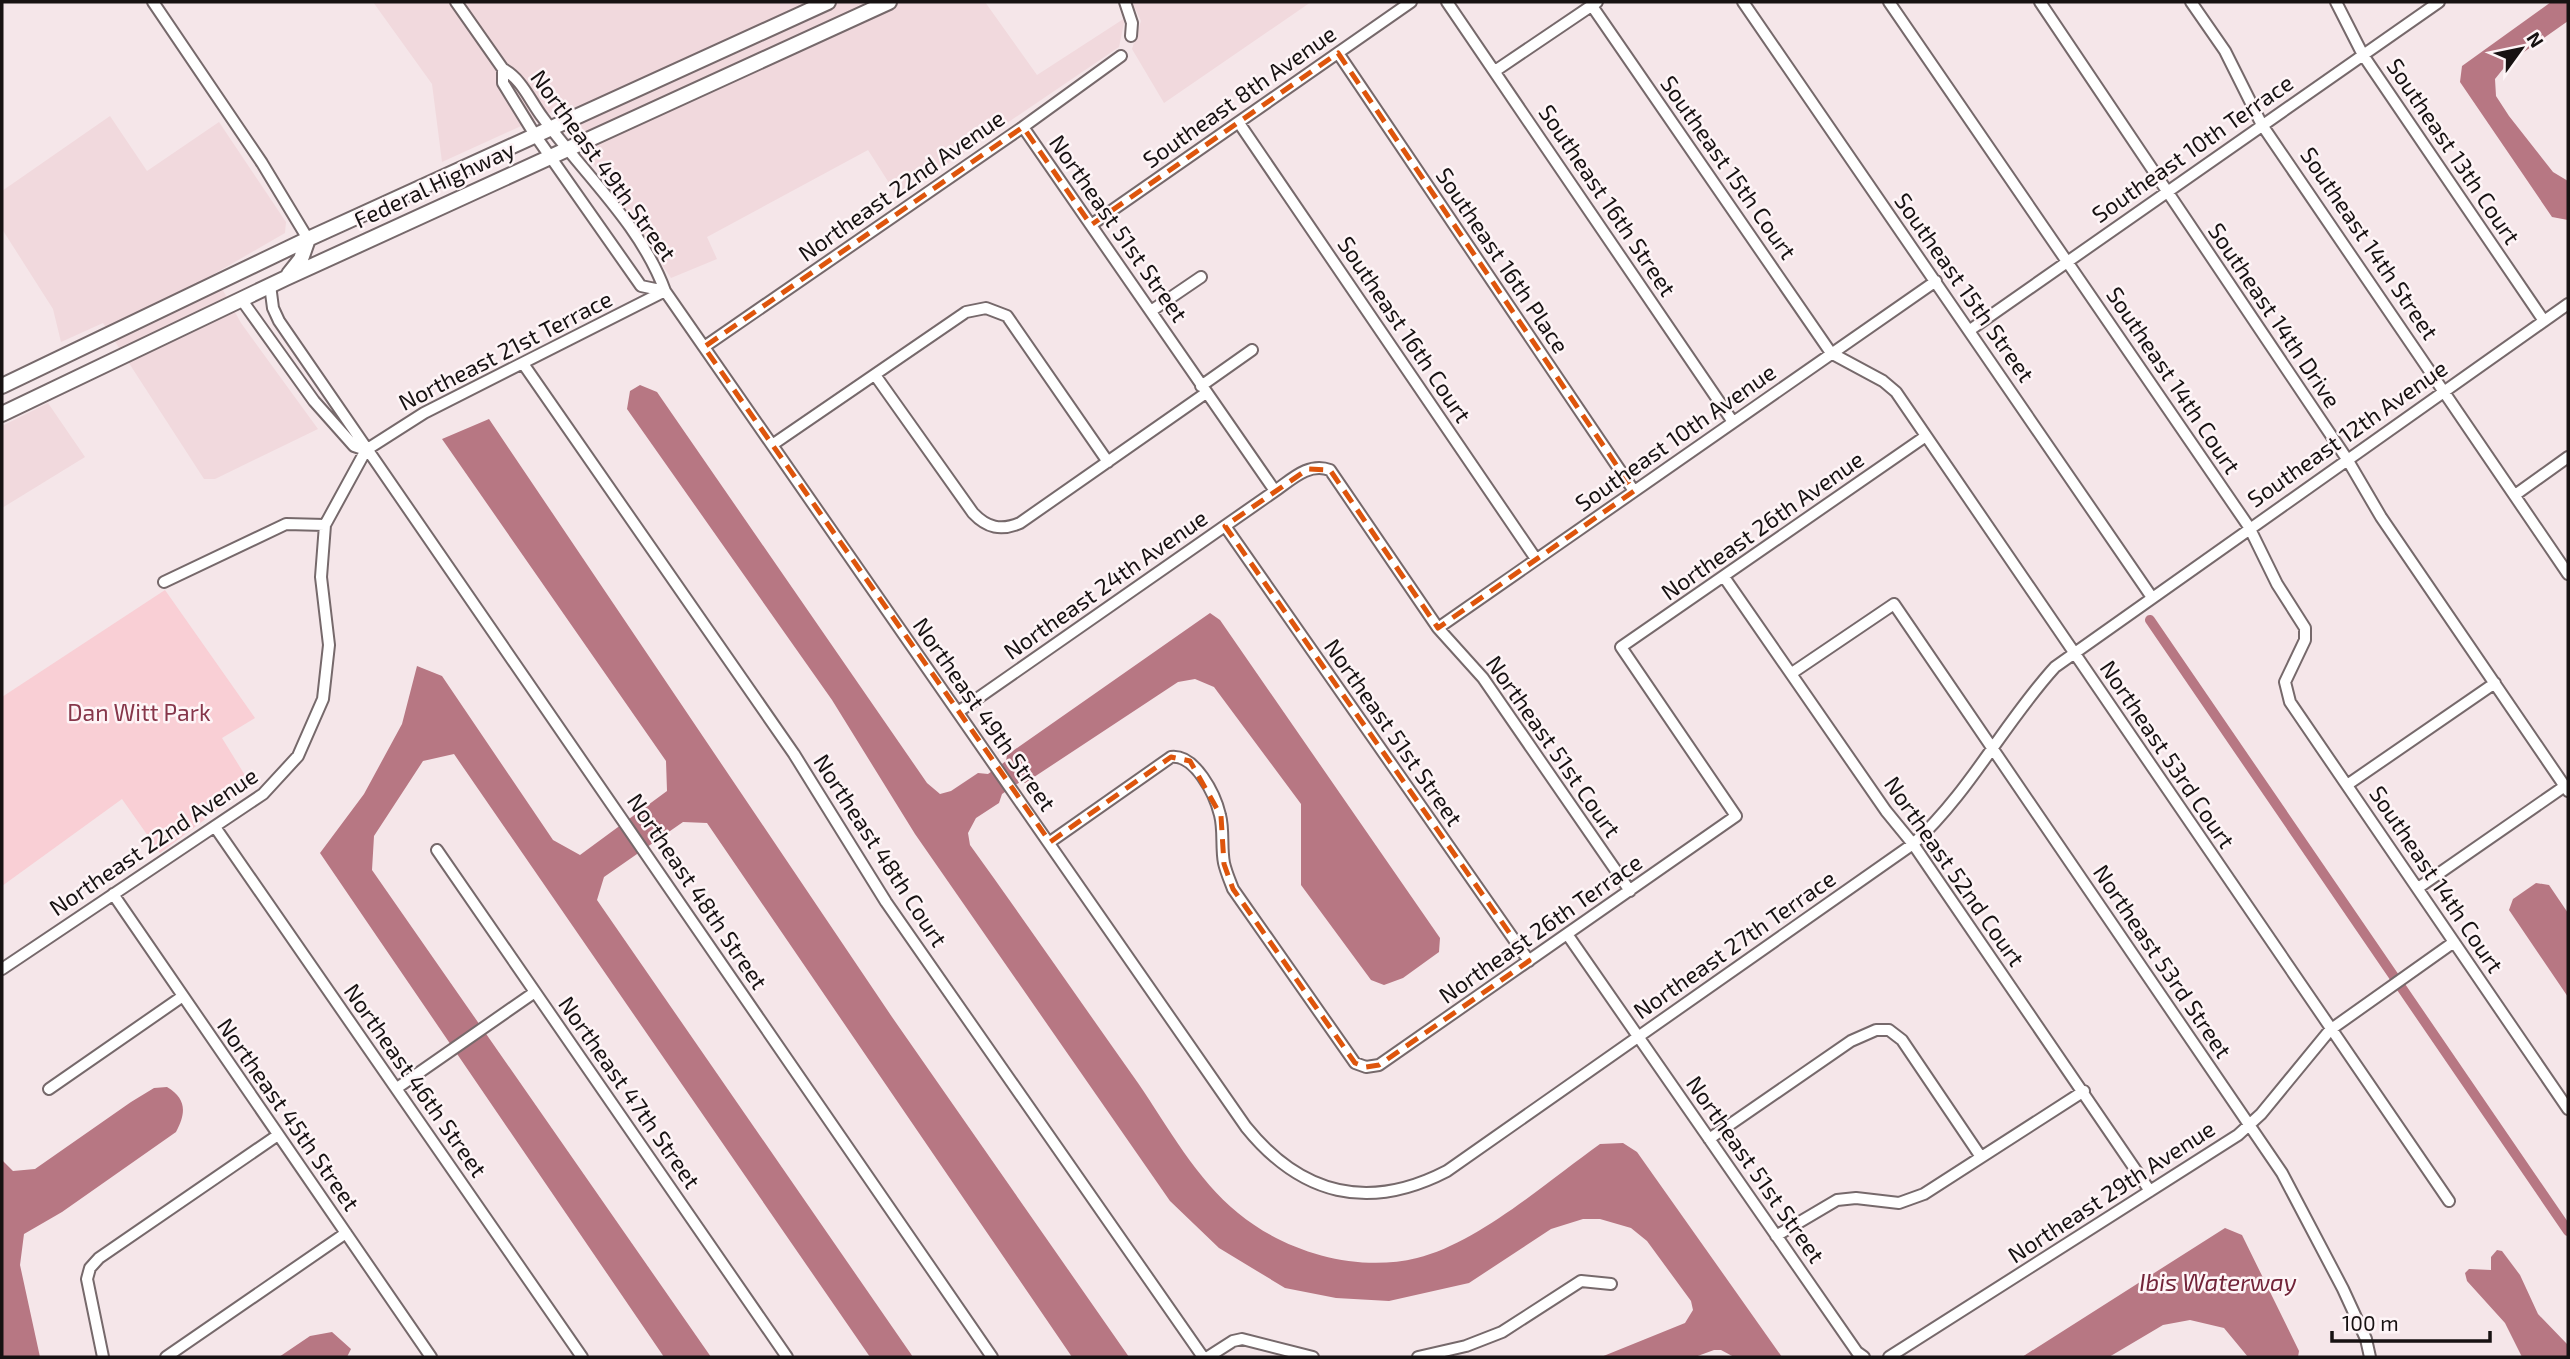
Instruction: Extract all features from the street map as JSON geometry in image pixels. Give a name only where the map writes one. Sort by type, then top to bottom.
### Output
[{"type":"main road","name":"Federal Highway","points":[[2,386],[308,239],[828,2]]},
{"type":"main road","points":[[858,16],[873,2]]},
{"type":"main road","name":"Federal Highway","points":[[2,414],[270,285],[889,2]]},
{"type":"main road","points":[[286,278],[301,259],[308,239]]},
{"type":"street","name":"Northeast 49th Street","points":[[456,2],[503,69],[514,75],[551,128],[626,223],[657,270],[665,291],[1246,1127],[1274,1158]]},
{"type":"street","points":[[1125,2],[1132,23],[1131,36]]},
{"type":"street","name":"Southeast 8th Avenue","points":[[1091,225],[1411,2]]},
{"type":"street","name":"Southeast 16th Street","points":[[1447,2],[1732,422]]},
{"type":"street","name":"Southeast 15th Street","points":[[1743,2],[2151,596]]},
{"type":"street","name":"Southeast 14th Court","points":[[1889,2],[2249,527],[2277,584],[2305,628],[2305,640],[2288,670],[2286,692],[2568,1109]]},
{"type":"street","name":"Southeast 14th Drive","points":[[2040,2],[2347,459],[2381,517],[2567,789]]},
{"type":"street","name":"Southeast 14th Street","points":[[2191,2],[2225,51],[2262,125],[2568,574]]},
{"type":"street","name":"Southeast 13th Court","points":[[2336,2],[2364,55],[2544,321]]},
{"type":"street","name":"Southeast 10th Terrace","points":[[1970,330],[2440,2]]},
{"type":"street","points":[[158,4],[308,239]]},
{"type":"street","points":[[1495,71],[1594,4]]},
{"type":"street","name":"Southeast 15th Court","points":[[1594,4],[1831,353]]},
{"type":"street","name":"Southeast 16th Place","points":[[1338,53],[1634,491]]},
{"type":"street","name":"Northeast 22nd Avenue","points":[[704,347],[1023,127],[1121,56]]},
{"type":"street","name":"Northeast 49th Street","points":[[503,69],[503,83],[535,135],[641,286],[665,291]]},
{"type":"street","name":"Southeast 16th Court","points":[[1239,123],[1536,559]]},
{"type":"street","name":"Northeast 51st Street","points":[[1023,127],[1275,491]]},
{"type":"street","points":[[1151,311],[1201,277]]},
{"type":"street","name":"Southeast 10th Avenue","points":[[1438,628],[1936,281]]},
{"type":"street","name":"Northeast 48th Street","points":[[270,285],[273,308],[279,321],[992,1357]]},
{"type":"street","name":"Northeast 21st Terrace","points":[[366,450],[424,413],[524,365],[665,291]]},
{"type":"street","name":"Northeast 48th Street","points":[[241,299],[314,401],[354,446],[366,450]]},
{"type":"street","name":"Southeast 12th Avenue","points":[[2151,596],[2568,304]]},
{"type":"street","points":[[772,445],[966,312],[986,308],[1007,316],[1108,462]]},
{"type":"street","points":[[875,375],[973,513],[983,524],[995,528],[1020,523],[1108,462],[1252,350]]},
{"type":"street","name":"Northeast 53rd Court","points":[[1831,353],[1883,381],[1896,392],[2449,1201]]},
{"type":"street","name":"Northeast 48th Court","points":[[524,365],[794,754],[886,902],[1206,1357]]},
{"type":"street","name":"Northeast 26th Avenue","points":[[1736,816],[1621,647],[1926,436]]},
{"type":"street","name":"Northeast 22nd Avenue","points":[[2,969],[262,794],[298,757],[314,726],[328,672],[329,645],[321,578],[325,526],[366,450]]},
{"type":"street","points":[[2515,495],[2568,457]]},
{"type":"street","name":"Northeast 24th Avenue","points":[[958,712],[1308,468],[1319,466],[1330,470],[1438,628]]},
{"type":"street","points":[[164,582],[286,524],[325,526]]},
{"type":"street","name":"Northeast 51st Street","points":[[1225,526],[1528,961]]},
{"type":"street","name":"Northeast 52nd Court","points":[[1724,577],[1886,811],[1913,844],[2150,1191]]},
{"type":"street","name":"Northeast 27th Terrace","points":[[1274,1158],[1295,1174],[1346,1192],[1395,1191],[1423,1183],[1447,1171],[1913,844],[1965,790],[2037,686],[2074,652],[2151,596]]},
{"type":"street","name":"Northeast 53rd Street","points":[[1792,673],[1894,604],[2251,1125],[2315,1232],[2366,1339],[2370,1357]]},
{"type":"street","name":"Northeast 51st Court","points":[[1438,628],[1469,660],[1629,891]]},
{"type":"street","points":[[2347,785],[2495,683]]},
{"type":"street","name":"Northeast 26th Terrace","points":[[1050,842],[1171,757],[1181,756],[1190,761],[1214,799],[1221,816],[1224,864],[1233,889],[1355,1063],[1366,1067],[1380,1065],[1736,816]]},
{"type":"street","points":[[2418,888],[2567,789]]},
{"type":"street","name":"Northeast 46th Street","points":[[215,827],[582,1357]]},
{"type":"street","name":"Northeast 47th Street","points":[[437,850],[788,1357]]},
{"type":"street","name":"Northeast 45th Street","points":[[113,894],[431,1357]]},
{"type":"street","name":"Northeast 51st Street","points":[[1567,934],[1857,1352],[1864,1357]]},
{"type":"street","name":"Northeast 29th Avenue","points":[[1889,1357],[2251,1125],[2330,1030],[2454,942]]},
{"type":"street","points":[[397,1088],[535,992]]},
{"type":"street","points":[[49,1089],[183,996]]},
{"type":"street","points":[[1709,1139],[1851,1041],[1876,1030],[1889,1030],[1902,1040],[1981,1157]]},
{"type":"street","points":[[1776,1236],[1838,1200],[1856,1198],[1899,1203],[1924,1194],[2084,1091]]},
{"type":"street","points":[[103,1357],[87,1279],[90,1268],[99,1258],[278,1135]]},
{"type":"street","points":[[166,1357],[346,1233]]},
{"type":"street","points":[[1418,1357],[1466,1346],[1502,1332],[1581,1281],[1611,1284]]},
{"type":"street","points":[[1206,1357],[1233,1341],[1242,1339],[1313,1357]]},
{"type":"highlighted area","points":[[1338,53],[1634,491],[1438,628],[1330,470],[1308,469],[1225,526],[1529,961],[1379,1065],[1366,1067],[1355,1063],[1233,889],[1224,864],[1221,816],[1190,761],[1171,757],[1050,842],[704,347],[1023,127],[1091,225]]},
{"type":"shaded area","points":[[373,2],[985,2],[1037,75],[1125,18],[1119,47],[898,197],[868,150],[707,237],[717,259],[671,278],[591,160],[552,112],[442,162],[432,84]]},
{"type":"shaded area","points":[[1132,2],[1311,2],[1164,103],[1132,49],[1141,21]]},
{"type":"shaded area","points":[[110,116],[147,171],[219,122],[286,222],[285,233],[214,274],[241,323],[318,429],[215,479],[204,479],[103,323],[61,342],[53,309],[2,229],[2,191]]},
{"type":"shaded area","points":[[48,403],[85,457],[2,508],[2,426]]},
{"type":"green space","name":"Dan Witt Park","points":[[165,590],[255,718],[222,738],[251,785],[160,853],[122,799],[2,886],[2,697]]},
{"type":"water","points":[[2551,2],[2568,2],[2568,21],[2507,64],[2495,79],[2496,96],[2553,172],[2568,181],[2568,220],[2552,217],[2460,82],[2462,66]]},
{"type":"water","points":[[640,385],[657,392],[927,783],[940,794],[951,791],[978,773],[988,774],[1006,761],[1007,755],[1210,613],[1220,620],[1440,938],[1439,952],[1403,978],[1384,985],[1371,980],[1301,885],[1301,804],[1214,687],[1195,679],[1178,682],[1025,783],[1020,782],[1002,794],[999,803],[976,818],[968,833],[970,845],[1196,1169],[1238,1213],[1277,1239],[1323,1256],[1370,1263],[1417,1258],[1464,1239],[1488,1225],[1600,1144],[1623,1143],[1637,1152],[1782,1357],[1734,1357],[1721,1350],[1714,1350],[1695,1357],[1601,1357],[1685,1323],[1693,1310],[1691,1301],[1647,1241],[1631,1228],[1600,1219],[1583,1219],[1551,1229],[1469,1283],[1389,1301],[1336,1298],[1285,1288],[1219,1248],[1170,1201],[915,834],[832,700],[627,409],[630,391]]},
{"type":"water","points":[[489,419],[892,1017],[1129,1357],[1072,1357],[707,823],[683,822],[604,877],[597,900],[913,1357],[870,1357],[454,754],[423,761],[374,836],[372,870],[711,1357],[664,1357],[367,922],[320,853],[364,794],[402,724],[417,666],[442,676],[553,840],[580,855],[667,791],[666,761],[442,439]]},
{"type":"water","points":[[2536,883],[2549,885],[2568,913],[2568,997],[2509,910],[2513,899]]},
{"type":"water","points":[[167,1087],[178,1096],[183,1107],[182,1119],[176,1132],[62,1212],[24,1234],[20,1265],[40,1357],[2,1357],[2,1160],[13,1171],[35,1169],[131,1102],[154,1088]]},
{"type":"water","name":"Ibis Waterway","points":[[2225,1228],[2242,1235],[2299,1351],[2298,1357],[2248,1357],[2224,1328],[2190,1320],[2163,1325],[2109,1357],[2022,1357]]},
{"type":"water","points":[[2497,1250],[2502,1251],[2520,1275],[2538,1314],[2567,1344],[2568,1357],[2522,1357],[2505,1323],[2467,1281],[2465,1273],[2469,1269],[2491,1270],[2491,1257]]},
{"type":"water","points":[[332,1332],[351,1349],[347,1357],[279,1357],[310,1336]]},
{"type":"waterway","points":[[2150,620],[2568,1231]]}]
